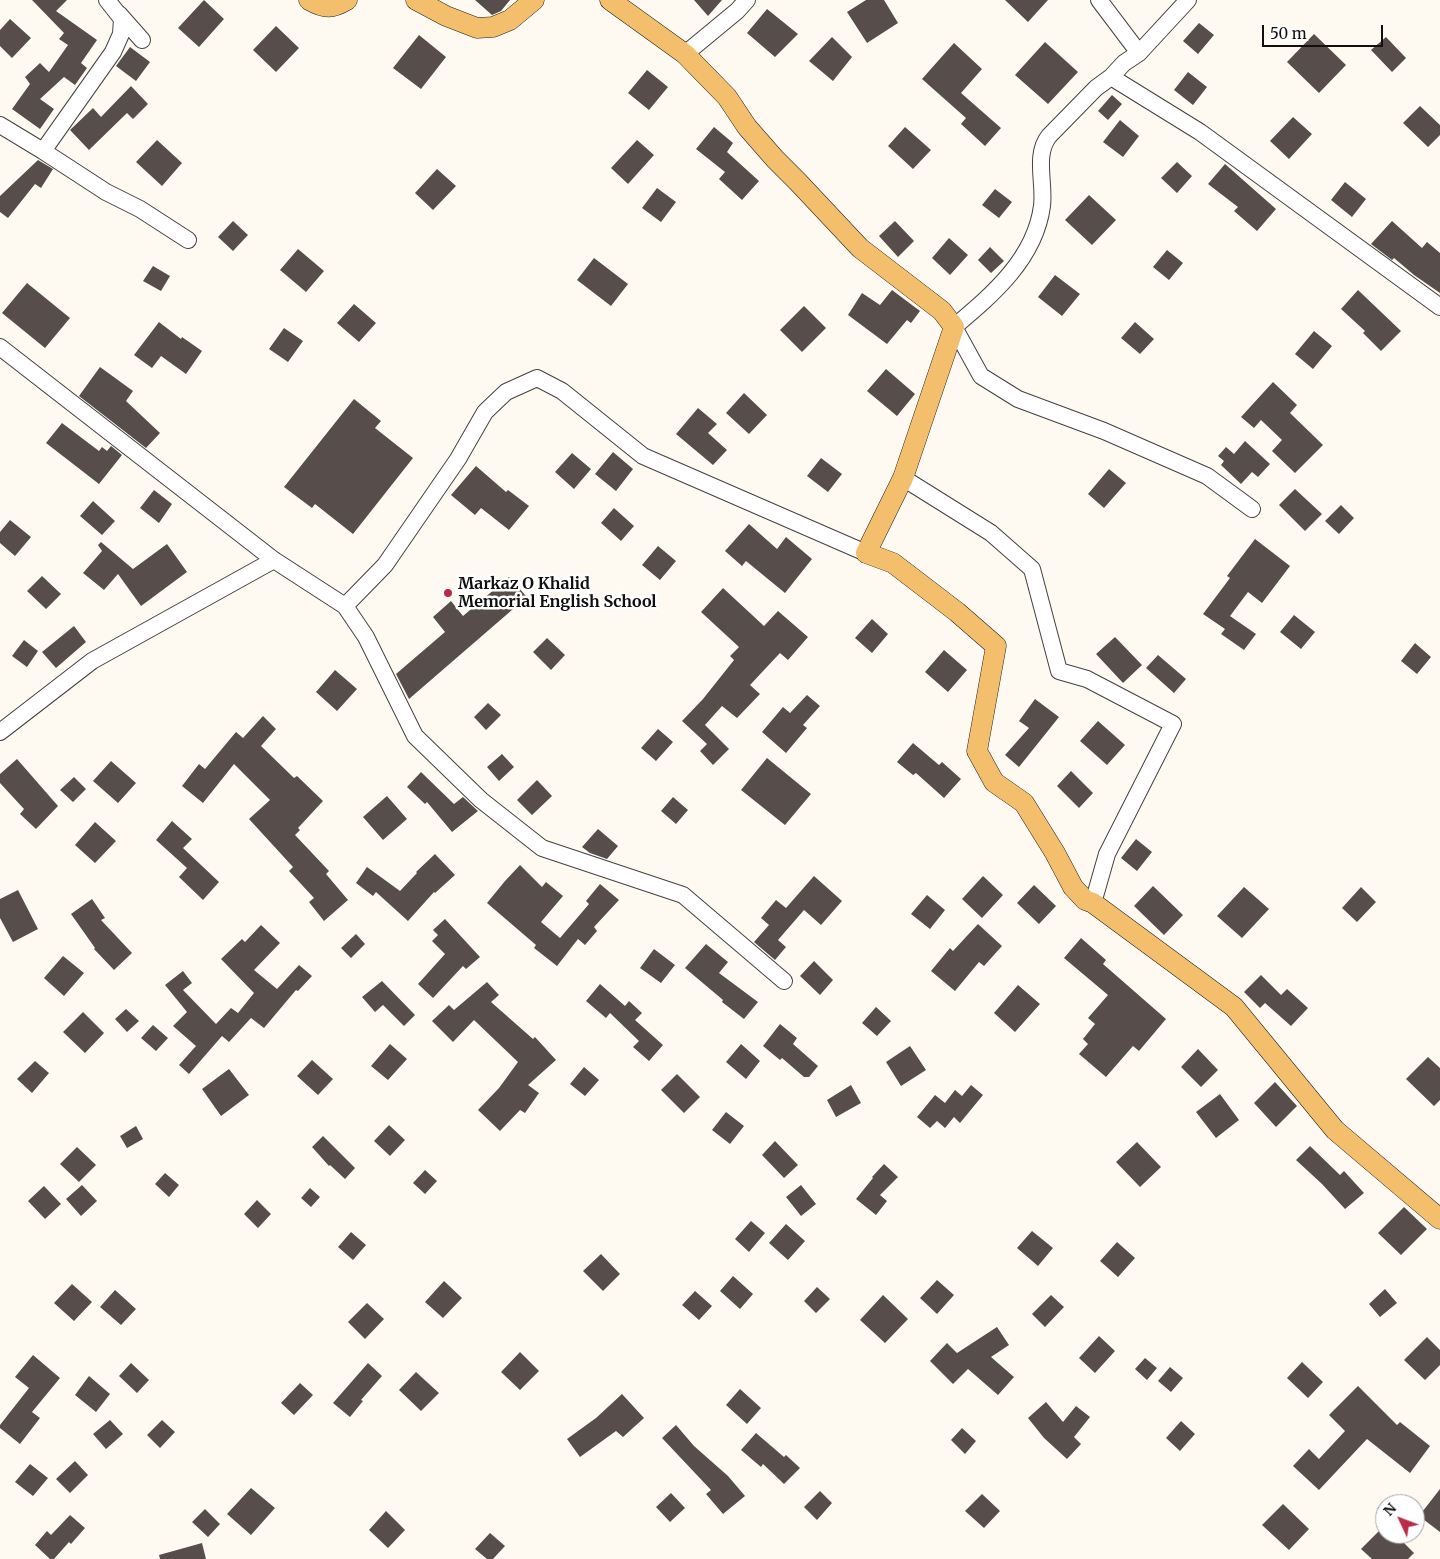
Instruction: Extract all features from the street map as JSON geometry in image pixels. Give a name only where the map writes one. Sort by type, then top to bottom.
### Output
[{"type":"main road","points":[[309,0],[318,5],[334,7],[347,0]]},
{"type":"main road","points":[[416,0],[446,16],[477,28],[493,27],[510,20],[534,0]]},
{"type":"main road","points":[[610,0],[685,54],[727,97],[747,128],[860,248],[942,311],[954,327],[902,478],[866,553],[893,563],[996,646],[978,751],[994,782],[1024,803],[1055,852],[1073,887],[1086,900],[1093,903],[1234,1007],[1335,1130],[1440,1220]]},
{"type":"street","points":[[685,54],[747,0]]},
{"type":"street","points":[[1099,0],[1139,52]]},
{"type":"street","points":[[1188,0],[1139,52],[1096,88],[1043,143],[1040,156],[1043,176],[1042,206],[1037,230],[1021,261],[988,298],[954,327],[981,376],[1018,399],[1104,431],[1206,476],[1252,509]]},
{"type":"street","points":[[110,4],[142,40]]},
{"type":"street","points":[[43,151],[113,52],[122,34],[122,19],[110,4]]},
{"type":"street","points":[[1111,77],[1200,132],[1440,307]]},
{"type":"street","points":[[0,126],[43,151],[106,192],[140,209],[188,240]]},
{"type":"street","points":[[0,347],[274,560],[345,606],[366,637],[415,736],[481,800],[542,848],[683,895],[784,981]]},
{"type":"street","points":[[345,606],[385,565],[458,459],[485,412],[506,392],[537,378],[562,391],[643,456],[866,553]]},
{"type":"street","points":[[902,478],[991,533],[1032,569],[1059,671],[1087,679],[1173,724],[1107,854],[1093,903]]},
{"type":"street","points":[[0,732],[92,661],[274,560]]},
{"type":"building","points":[[32,0],[67,0],[56,11],[97,40],[81,63],[87,68],[75,85],[64,77],[40,99],[54,109],[40,129],[12,109],[30,84],[25,77],[40,63],[49,72],[68,45],[59,39],[64,33]]},
{"type":"building","points":[[204,0],[224,19],[199,47],[178,28]]},
{"type":"building","points":[[475,0],[510,0],[501,11],[492,15]]},
{"type":"building","points":[[694,0],[722,0],[708,16]]},
{"type":"building","points":[[866,0],[884,0],[898,23],[867,43],[847,12]]},
{"type":"building","points":[[1005,0],[1048,0],[1028,22]]},
{"type":"building","points":[[767,9],[798,34],[775,57],[747,33]]},
{"type":"building","points":[[10,19],[31,38],[12,58],[0,46],[0,30]]},
{"type":"building","points":[[1199,23],[1214,35],[1198,54],[1183,41]]},
{"type":"building","points":[[276,26],[299,48],[276,72],[253,50]]},
{"type":"building","points":[[1314,34],[1346,65],[1319,93],[1287,62]]},
{"type":"building","points":[[419,35],[446,57],[421,89],[393,68]]},
{"type":"building","points":[[832,37],[852,57],[833,81],[809,61]]},
{"type":"building","points":[[1386,37],[1406,58],[1392,72],[1371,50]]},
{"type":"building","points":[[1045,42],[1078,72],[1048,104],[1015,75]]},
{"type":"building","points":[[954,43],[982,69],[961,93],[1001,128],[985,146],[961,124],[966,118],[922,79]]},
{"type":"building","points":[[130,47],[150,62],[136,81],[116,66]]},
{"type":"building","points":[[647,70],[668,87],[649,110],[628,93]]},
{"type":"building","points":[[1188,72],[1207,87],[1193,105],[1174,90]]},
{"type":"building","points":[[131,86],[148,104],[133,119],[127,113],[89,150],[70,130],[93,108],[101,117]]},
{"type":"building","points":[[1112,95],[1122,104],[1108,120],[1098,111]]},
{"type":"building","points":[[1420,106],[1440,125],[1440,135],[1428,147],[1403,123]]},
{"type":"building","points":[[1293,117],[1312,134],[1289,159],[1270,141]]},
{"type":"building","points":[[1120,120],[1139,136],[1123,157],[1103,142]]},
{"type":"building","points":[[714,127],[733,143],[727,152],[759,181],[742,200],[719,179],[725,172],[696,149]]},
{"type":"building","points":[[905,127],[931,150],[913,169],[888,146]]},
{"type":"building","points":[[157,140],[182,163],[162,186],[136,162]]},
{"type":"building","points":[[637,140],[654,155],[628,184],[611,168]]},
{"type":"building","points":[[38,160],[53,169],[41,188],[35,184],[8,218],[0,212],[0,196]]},
{"type":"building","points":[[1177,162],[1192,176],[1177,193],[1161,178]]},
{"type":"building","points":[[1225,164],[1276,209],[1257,231],[1234,211],[1238,207],[1208,184]]},
{"type":"building","points":[[437,169],[456,186],[433,210],[415,193]]},
{"type":"building","points":[[1345,182],[1366,199],[1352,217],[1331,200]]},
{"type":"building","points":[[657,188],[676,202],[661,222],[642,208]]},
{"type":"building","points":[[995,189],[1012,202],[999,218],[982,205]]},
{"type":"building","points":[[1089,195],[1116,220],[1092,245],[1065,220]]},
{"type":"building","points":[[233,221],[248,235],[233,251],[218,237]]},
{"type":"building","points":[[895,221],[914,241],[898,257],[879,236]]},
{"type":"building","points":[[1392,221],[1422,248],[1427,242],[1440,253],[1440,293],[1394,258],[1392,260],[1371,244]]},
{"type":"building","points":[[949,238],[968,255],[950,275],[932,258]]},
{"type":"building","points":[[990,247],[1004,261],[991,273],[978,260]]},
{"type":"building","points":[[298,249],[324,271],[306,292],[280,270]]},
{"type":"building","points":[[1167,250],[1183,263],[1169,280],[1153,267]]},
{"type":"building","points":[[594,258],[628,284],[611,306],[577,280]]},
{"type":"building","points":[[153,266],[170,276],[161,291],[143,281]]},
{"type":"building","points":[[1055,275],[1080,294],[1062,316],[1038,297]]},
{"type":"building","points":[[27,283],[70,318],[45,348],[2,313]]},
{"type":"building","points":[[892,290],[920,311],[911,323],[907,320],[887,344],[848,315],[862,293],[880,305]]},
{"type":"building","points":[[1358,290],[1401,331],[1381,351],[1363,333],[1365,331],[1341,309]]},
{"type":"building","points":[[354,304],[376,323],[359,342],[337,323]]},
{"type":"building","points":[[804,306],[826,328],[802,352],[780,330]]},
{"type":"building","points":[[159,322],[181,339],[182,337],[202,351],[186,374],[161,356],[152,368],[134,355]]},
{"type":"building","points":[[1135,322],[1154,339],[1140,354],[1121,338]]},
{"type":"building","points":[[284,328],[303,341],[288,362],[269,349]]},
{"type":"building","points":[[1314,331],[1332,346],[1313,369],[1295,354]]},
{"type":"building","points":[[100,367],[133,391],[126,401],[160,433],[146,448],[79,396]]},
{"type":"building","points":[[886,369],[915,394],[897,416],[867,391]]},
{"type":"building","points":[[1273,382],[1297,405],[1290,413],[1323,445],[1295,473],[1272,451],[1282,440],[1261,420],[1254,428],[1241,417]]},
{"type":"building","points":[[744,393],[767,415],[749,434],[726,413]]},
{"type":"building","points":[[354,399],[381,421],[375,428],[413,458],[353,534],[315,504],[312,508],[284,487]]},
{"type":"building","points":[[698,408],[717,424],[708,433],[727,450],[713,465],[676,434]]},
{"type":"building","points":[[62,423],[99,451],[102,447],[107,451],[111,446],[122,455],[99,484],[46,443]]},
{"type":"building","points":[[1245,441],[1270,464],[1258,477],[1252,472],[1241,484],[1221,465],[1224,461],[1218,456],[1226,447],[1234,454]]},
{"type":"building","points":[[613,452],[633,469],[616,491],[595,474]]},
{"type":"building","points":[[572,453],[591,469],[574,489],[555,472]]},
{"type":"building","points":[[821,458],[842,474],[828,492],[807,476]]},
{"type":"building","points":[[476,466],[506,492],[508,490],[529,506],[509,530],[481,508],[475,515],[451,495]]},
{"type":"building","points":[[1109,469],[1126,483],[1104,508],[1088,494]]},
{"type":"building","points":[[1295,489],[1322,514],[1305,531],[1279,505]]},
{"type":"building","points":[[154,490],[172,504],[159,523],[140,508]]},
{"type":"building","points":[[93,501],[115,521],[102,535],[80,516]]},
{"type":"building","points":[[1341,505],[1354,518],[1339,534],[1325,521]]},
{"type":"building","points":[[614,508],[634,526],[621,541],[601,523]]},
{"type":"building","points":[[10,520],[31,537],[15,556],[0,543],[0,532]]},
{"type":"building","points":[[749,524],[777,549],[786,537],[812,559],[785,593],[746,561],[742,566],[725,551]]},
{"type":"building","points":[[1255,539],[1290,566],[1262,603],[1248,592],[1230,616],[1256,634],[1244,650],[1221,634],[1225,629],[1203,614],[1230,578],[1227,576]]},
{"type":"building","points":[[101,542],[133,569],[167,544],[187,572],[141,606],[118,574],[104,590],[83,573],[102,551],[98,545]]},
{"type":"building","points":[[658,546],[676,561],[660,580],[642,565]]},
{"type":"building","points":[[42,576],[61,594],[46,609],[27,591]]},
{"type":"building","points":[[509,577],[527,597],[409,699],[396,674],[445,632],[433,617],[451,601],[463,616]]},
{"type":"building","points":[[723,588],[764,626],[778,611],[808,637],[788,660],[780,653],[750,685],[760,694],[737,718],[722,706],[705,725],[729,749],[713,765],[700,751],[707,744],[682,721],[703,699],[734,660],[730,656],[739,647],[701,612]]},
{"type":"building","points":[[1294,615],[1315,632],[1301,649],[1280,632]]},
{"type":"building","points":[[872,619],[888,634],[872,653],[855,638]]},
{"type":"building","points":[[74,626],[86,642],[56,668],[42,652]]},
{"type":"building","points":[[1115,637],[1142,665],[1123,683],[1096,654]]},
{"type":"building","points":[[547,638],[565,655],[551,670],[533,652]]},
{"type":"building","points":[[24,640],[38,651],[27,667],[12,656]]},
{"type":"building","points":[[1415,643],[1431,657],[1417,674],[1401,661]]},
{"type":"building","points":[[944,650],[967,670],[948,692],[925,672]]},
{"type":"building","points":[[1158,655],[1186,679],[1174,693],[1146,668]]},
{"type":"building","points":[[335,670],[357,689],[337,711],[316,692]]},
{"type":"building","points":[[807,695],[820,706],[803,725],[807,728],[786,753],[762,732],[783,707],[790,713]]},
{"type":"building","points":[[1035,699],[1059,717],[1019,767],[1005,755],[1029,728],[1019,721]]},
{"type":"building","points":[[488,703],[501,715],[486,730],[474,717]]},
{"type":"building","points":[[263,716],[276,729],[261,746],[294,778],[297,776],[323,801],[298,828],[300,830],[295,835],[329,871],[326,874],[348,900],[324,921],[309,902],[314,898],[289,871],[293,867],[249,819],[270,800],[234,764],[203,803],[182,786],[199,764],[205,769],[236,732],[243,738]]},
{"type":"building","points":[[1098,721],[1125,745],[1107,765],[1080,741]]},
{"type":"building","points":[[658,729],[673,742],[656,761],[641,748]]},
{"type":"building","points":[[913,743],[939,765],[942,762],[961,779],[944,798],[916,773],[913,775],[897,762]]},
{"type":"building","points":[[502,754],[514,767],[499,781],[487,767]]},
{"type":"building","points":[[767,758],[811,794],[785,825],[741,790]]},
{"type":"building","points":[[17,759],[58,806],[36,829],[20,814],[24,809],[0,783],[0,774]]},
{"type":"building","points":[[111,761],[136,783],[118,803],[93,781]]},
{"type":"building","points":[[1071,771],[1093,793],[1079,808],[1057,786]]},
{"type":"building","points":[[421,772],[454,804],[463,797],[478,811],[452,832],[427,802],[425,804],[407,787]]},
{"type":"building","points":[[74,777],[86,789],[73,802],[60,790]]},
{"type":"building","points":[[537,780],[552,796],[532,815],[517,800]]},
{"type":"building","points":[[387,796],[407,819],[383,840],[363,817]]},
{"type":"building","points":[[673,797],[688,810],[676,824],[661,811]]},
{"type":"building","points":[[172,821],[192,839],[183,848],[219,882],[203,900],[179,877],[187,868],[156,840]]},
{"type":"building","points":[[95,822],[116,841],[95,863],[75,845]]},
{"type":"building","points":[[598,829],[618,846],[607,859],[590,853],[582,847]]},
{"type":"building","points":[[1136,839],[1152,852],[1137,871],[1121,858]]},
{"type":"building","points":[[435,854],[455,875],[434,892],[408,921],[376,892],[373,896],[356,883],[367,867],[400,891]]},
{"type":"building","points":[[520,865],[542,887],[546,882],[563,896],[541,922],[560,938],[589,904],[586,901],[600,884],[619,900],[594,927],[597,931],[585,945],[578,939],[557,966],[534,948],[536,945],[487,903]]},
{"type":"building","points":[[814,876],[842,901],[821,925],[804,910],[778,940],[786,947],[775,960],[754,942],[769,925],[761,918],[776,900],[786,908]]},
{"type":"building","points":[[983,876],[1003,895],[982,918],[962,899]]},
{"type":"building","points":[[1034,885],[1056,906],[1039,924],[1017,903]]},
{"type":"building","points":[[1153,886],[1183,915],[1164,935],[1134,906]]},
{"type":"building","points":[[1244,887],[1269,909],[1242,938],[1217,916]]},
{"type":"building","points":[[1361,887],[1376,902],[1357,922],[1342,908]]},
{"type":"building","points":[[18,890],[38,929],[13,942],[0,918],[0,899]]},
{"type":"building","points":[[927,895],[945,910],[930,929],[911,914]]},
{"type":"building","points":[[92,899],[105,918],[101,920],[132,953],[114,970],[94,949],[71,914]]},
{"type":"building","points":[[445,919],[480,957],[466,969],[463,966],[433,998],[418,984],[445,954],[432,941],[438,935],[433,930]]},
{"type":"building","points":[[978,924],[1002,946],[984,966],[979,962],[955,991],[931,971],[950,948],[953,951]]},
{"type":"building","points":[[261,925],[280,943],[254,970],[277,989],[299,965],[312,976],[298,991],[296,990],[264,1028],[251,1018],[229,1042],[222,1036],[189,1074],[179,1065],[196,1046],[173,1026],[187,1012],[165,985],[183,971],[192,983],[183,990],[216,1024],[231,1008],[238,1013],[254,993],[221,959],[242,939],[245,942]]},
{"type":"building","points":[[356,934],[365,944],[351,958],[341,948]]},
{"type":"building","points":[[1081,938],[1106,960],[1103,964],[1166,1019],[1139,1051],[1133,1046],[1106,1077],[1079,1054],[1088,1044],[1083,1039],[1095,1024],[1088,1018],[1108,995],[1064,958]]},
{"type":"building","points":[[706,944],[728,962],[719,973],[758,1002],[744,1019],[722,1002],[723,1000],[685,968]]},
{"type":"building","points":[[654,949],[675,965],[661,983],[640,968]]},
{"type":"building","points":[[63,956],[84,973],[64,996],[44,978]]},
{"type":"building","points":[[814,961],[833,980],[820,995],[800,976]]},
{"type":"building","points":[[1261,975],[1281,995],[1287,989],[1308,1008],[1291,1026],[1265,1003],[1260,1008],[1244,992]]},
{"type":"building","points":[[382,981],[415,1015],[404,1026],[383,1005],[375,1012],[362,997]]},
{"type":"building","points":[[487,982],[499,995],[491,1002],[533,1039],[535,1037],[556,1060],[528,1085],[539,1093],[525,1113],[520,1110],[500,1131],[478,1110],[499,1088],[518,1062],[474,1020],[453,1042],[432,1021],[449,1005],[454,1010]]},
{"type":"building","points":[[600,984],[625,1006],[629,1001],[642,1013],[635,1020],[663,1045],[649,1061],[633,1047],[639,1041],[610,1013],[606,1018],[586,1001]]},
{"type":"building","points":[[1018,985],[1040,1004],[1015,1032],[994,1013]]},
{"type":"building","points":[[876,1007],[891,1021],[877,1036],[862,1023]]},
{"type":"building","points":[[126,1009],[139,1021],[127,1032],[115,1019]]},
{"type":"building","points":[[83,1012],[104,1033],[85,1053],[63,1032]]},
{"type":"building","points":[[780,1024],[797,1038],[793,1044],[818,1066],[809,1077],[804,1077],[782,1058],[780,1060],[763,1046]]},
{"type":"building","points":[[153,1025],[168,1038],[156,1051],[141,1038]]},
{"type":"building","points":[[390,1044],[407,1059],[388,1080],[371,1066]]},
{"type":"building","points":[[741,1044],[760,1061],[746,1079],[726,1062]]},
{"type":"building","points":[[910,1046],[926,1070],[901,1086],[886,1062]]},
{"type":"building","points":[[1198,1049],[1218,1070],[1201,1087],[1181,1067]]},
{"type":"building","points":[[1428,1057],[1440,1068],[1440,1100],[1434,1106],[1406,1079]]},
{"type":"building","points":[[312,1060],[333,1079],[318,1095],[297,1076]]},
{"type":"building","points":[[35,1061],[49,1073],[32,1093],[17,1079]]},
{"type":"building","points":[[584,1067],[599,1080],[585,1096],[570,1084]]},
{"type":"building","points":[[229,1069],[249,1095],[221,1116],[202,1089]]},
{"type":"building","points":[[677,1074],[700,1097],[684,1113],[661,1090]]},
{"type":"building","points":[[1275,1082],[1297,1106],[1276,1127],[1254,1103]]},
{"type":"building","points":[[851,1085],[861,1103],[836,1117],[827,1100]]},
{"type":"building","points":[[971,1085],[983,1095],[960,1123],[954,1117],[945,1128],[937,1121],[930,1128],[917,1117],[935,1095],[945,1103],[955,1090],[962,1096]]},
{"type":"building","points":[[1220,1094],[1239,1120],[1216,1138],[1196,1112]]},
{"type":"building","points":[[726,1112],[744,1126],[730,1144],[712,1130]]},
{"type":"building","points":[[389,1125],[405,1140],[390,1156],[374,1141]]},
{"type":"building","points":[[136,1126],[143,1139],[127,1148],[120,1136]]},
{"type":"building","points":[[323,1136],[355,1168],[345,1179],[329,1166],[312,1147]]},
{"type":"building","points":[[775,1141],[798,1165],[784,1178],[762,1155]]},
{"type":"building","points":[[1137,1142],[1161,1167],[1140,1187],[1116,1162]]},
{"type":"building","points":[[1310,1146],[1340,1175],[1344,1171],[1364,1193],[1345,1209],[1296,1160]]},
{"type":"building","points":[[77,1147],[96,1165],[79,1182],[60,1164]]},
{"type":"building","points":[[884,1164],[898,1177],[880,1195],[887,1201],[876,1215],[856,1199]]},
{"type":"building","points":[[425,1170],[437,1181],[425,1194],[413,1183]]},
{"type":"building","points":[[165,1173],[179,1185],[169,1197],[155,1184]]},
{"type":"building","points":[[82,1185],[97,1201],[81,1216],[66,1199]]},
{"type":"building","points":[[801,1185],[816,1204],[801,1216],[786,1197]]},
{"type":"building","points":[[44,1186],[61,1204],[45,1219],[28,1201]]},
{"type":"building","points":[[310,1188],[320,1197],[311,1207],[301,1198]]},
{"type":"building","points":[[257,1200],[271,1214],[258,1228],[244,1214]]},
{"type":"building","points":[[1404,1207],[1427,1229],[1401,1255],[1378,1233]]},
{"type":"building","points":[[751,1221],[765,1233],[749,1252],[735,1239]]},
{"type":"building","points":[[786,1224],[805,1241],[788,1260],[769,1243]]},
{"type":"building","points":[[1032,1231],[1053,1248],[1038,1266],[1017,1248]]},
{"type":"building","points":[[351,1232],[366,1245],[353,1260],[338,1247]]},
{"type":"building","points":[[1117,1242],[1135,1258],[1118,1277],[1100,1261]]},
{"type":"building","points":[[601,1254],[620,1274],[603,1291],[583,1271]]},
{"type":"building","points":[[733,1276],[753,1294],[740,1309],[720,1291]]},
{"type":"building","points":[[937,1280],[954,1295],[937,1314],[920,1298]]},
{"type":"building","points":[[444,1281],[462,1298],[443,1318],[425,1302]]},
{"type":"building","points":[[72,1284],[92,1302],[74,1321],[54,1303]]},
{"type":"building","points":[[817,1287],[830,1299],[816,1313],[804,1301]]},
{"type":"building","points":[[1385,1289],[1397,1303],[1380,1317],[1369,1304]]},
{"type":"building","points":[[115,1290],[136,1309],[121,1325],[100,1307]]},
{"type":"building","points":[[695,1291],[712,1306],[699,1320],[682,1305]]},
{"type":"building","points":[[883,1295],[908,1319],[885,1343],[860,1320]]},
{"type":"building","points":[[1051,1295],[1064,1307],[1045,1327],[1032,1314]]},
{"type":"building","points":[[367,1303],[384,1319],[365,1339],[348,1322]]},
{"type":"building","points":[[997,1327],[1009,1345],[991,1357],[1014,1377],[998,1395],[968,1369],[953,1384],[930,1361],[947,1343],[957,1353]]},
{"type":"building","points":[[1099,1336],[1115,1351],[1095,1373],[1079,1358]]},
{"type":"building","points":[[1427,1337],[1440,1350],[1440,1365],[1425,1380],[1404,1360]]},
{"type":"building","points":[[520,1352],[539,1371],[520,1390],[501,1372]]},
{"type":"building","points":[[33,1355],[60,1378],[32,1412],[40,1418],[20,1444],[0,1428],[0,1425],[29,1388],[15,1377]]},
{"type":"building","points":[[1145,1358],[1157,1368],[1147,1380],[1135,1369]]},
{"type":"building","points":[[1302,1362],[1323,1382],[1308,1398],[1287,1378]]},
{"type":"building","points":[[131,1363],[149,1380],[137,1393],[119,1376]]},
{"type":"building","points":[[368,1363],[382,1376],[361,1400],[363,1401],[350,1417],[333,1403]]},
{"type":"building","points":[[1170,1367],[1183,1378],[1171,1392],[1158,1381]]},
{"type":"building","points":[[416,1372],[439,1393],[421,1411],[399,1390]]},
{"type":"building","points":[[89,1376],[110,1394],[96,1412],[75,1395]]},
{"type":"building","points":[[300,1383],[313,1395],[294,1415],[281,1403]]},
{"type":"building","points":[[1358,1386],[1397,1425],[1400,1422],[1430,1446],[1410,1473],[1367,1439],[1319,1490],[1293,1466],[1309,1449],[1319,1459],[1345,1431],[1329,1415]]},
{"type":"building","points":[[740,1389],[761,1408],[747,1424],[726,1405]]},
{"type":"building","points":[[622,1394],[644,1418],[623,1437],[616,1431],[580,1457],[567,1439],[596,1418]]},
{"type":"building","points":[[1046,1402],[1063,1422],[1076,1406],[1090,1417],[1074,1437],[1081,1444],[1067,1459],[1044,1438],[1028,1418]]},
{"type":"building","points":[[110,1420],[123,1434],[106,1449],[93,1434]]},
{"type":"building","points":[[162,1420],[175,1432],[160,1448],[147,1435]]},
{"type":"building","points":[[1181,1421],[1195,1434],[1180,1451],[1166,1438]]},
{"type":"building","points":[[676,1425],[694,1446],[728,1476],[745,1496],[723,1514],[706,1494],[711,1490],[662,1438]]},
{"type":"building","points":[[962,1428],[976,1441],[965,1454],[951,1440]]},
{"type":"building","points":[[756,1433],[800,1468],[784,1484],[763,1464],[761,1467],[741,1450]]},
{"type":"building","points":[[75,1461],[88,1475],[70,1493],[56,1479]]},
{"type":"building","points":[[30,1464],[48,1478],[33,1496],[15,1482]]},
{"type":"building","points":[[251,1488],[275,1508],[251,1535],[227,1514]]},
{"type":"building","points":[[1440,1489],[1440,1532],[1425,1521],[1425,1508]]},
{"type":"building","points":[[820,1491],[832,1503],[817,1520],[804,1507]]},
{"type":"building","points":[[671,1493],[685,1508],[670,1522],[656,1507]]},
{"type":"building","points":[[982,1494],[1000,1511],[984,1528],[965,1511]]},
{"type":"building","points":[[1283,1504],[1309,1529],[1289,1550],[1262,1525]]},
{"type":"building","points":[[205,1509],[220,1524],[208,1537],[192,1522]]},
{"type":"building","points":[[386,1511],[405,1530],[388,1548],[369,1530]]},
{"type":"building","points":[[70,1515],[85,1528],[71,1544],[69,1542],[54,1559],[50,1559],[35,1545],[47,1531],[51,1535]]},
{"type":"building","points":[[490,1533],[505,1546],[493,1559],[487,1559],[475,1549]]},
{"type":"building","points":[[1375,1535],[1375,1544],[1405,1544],[1414,1553],[1408,1559],[1372,1559],[1361,1549]]},
{"type":"building","points":[[202,1543],[206,1559],[160,1559],[159,1555]]},
{"type":"place","name":"Markaz O Khalid Memorial English School","points":[[448,593]]}]
